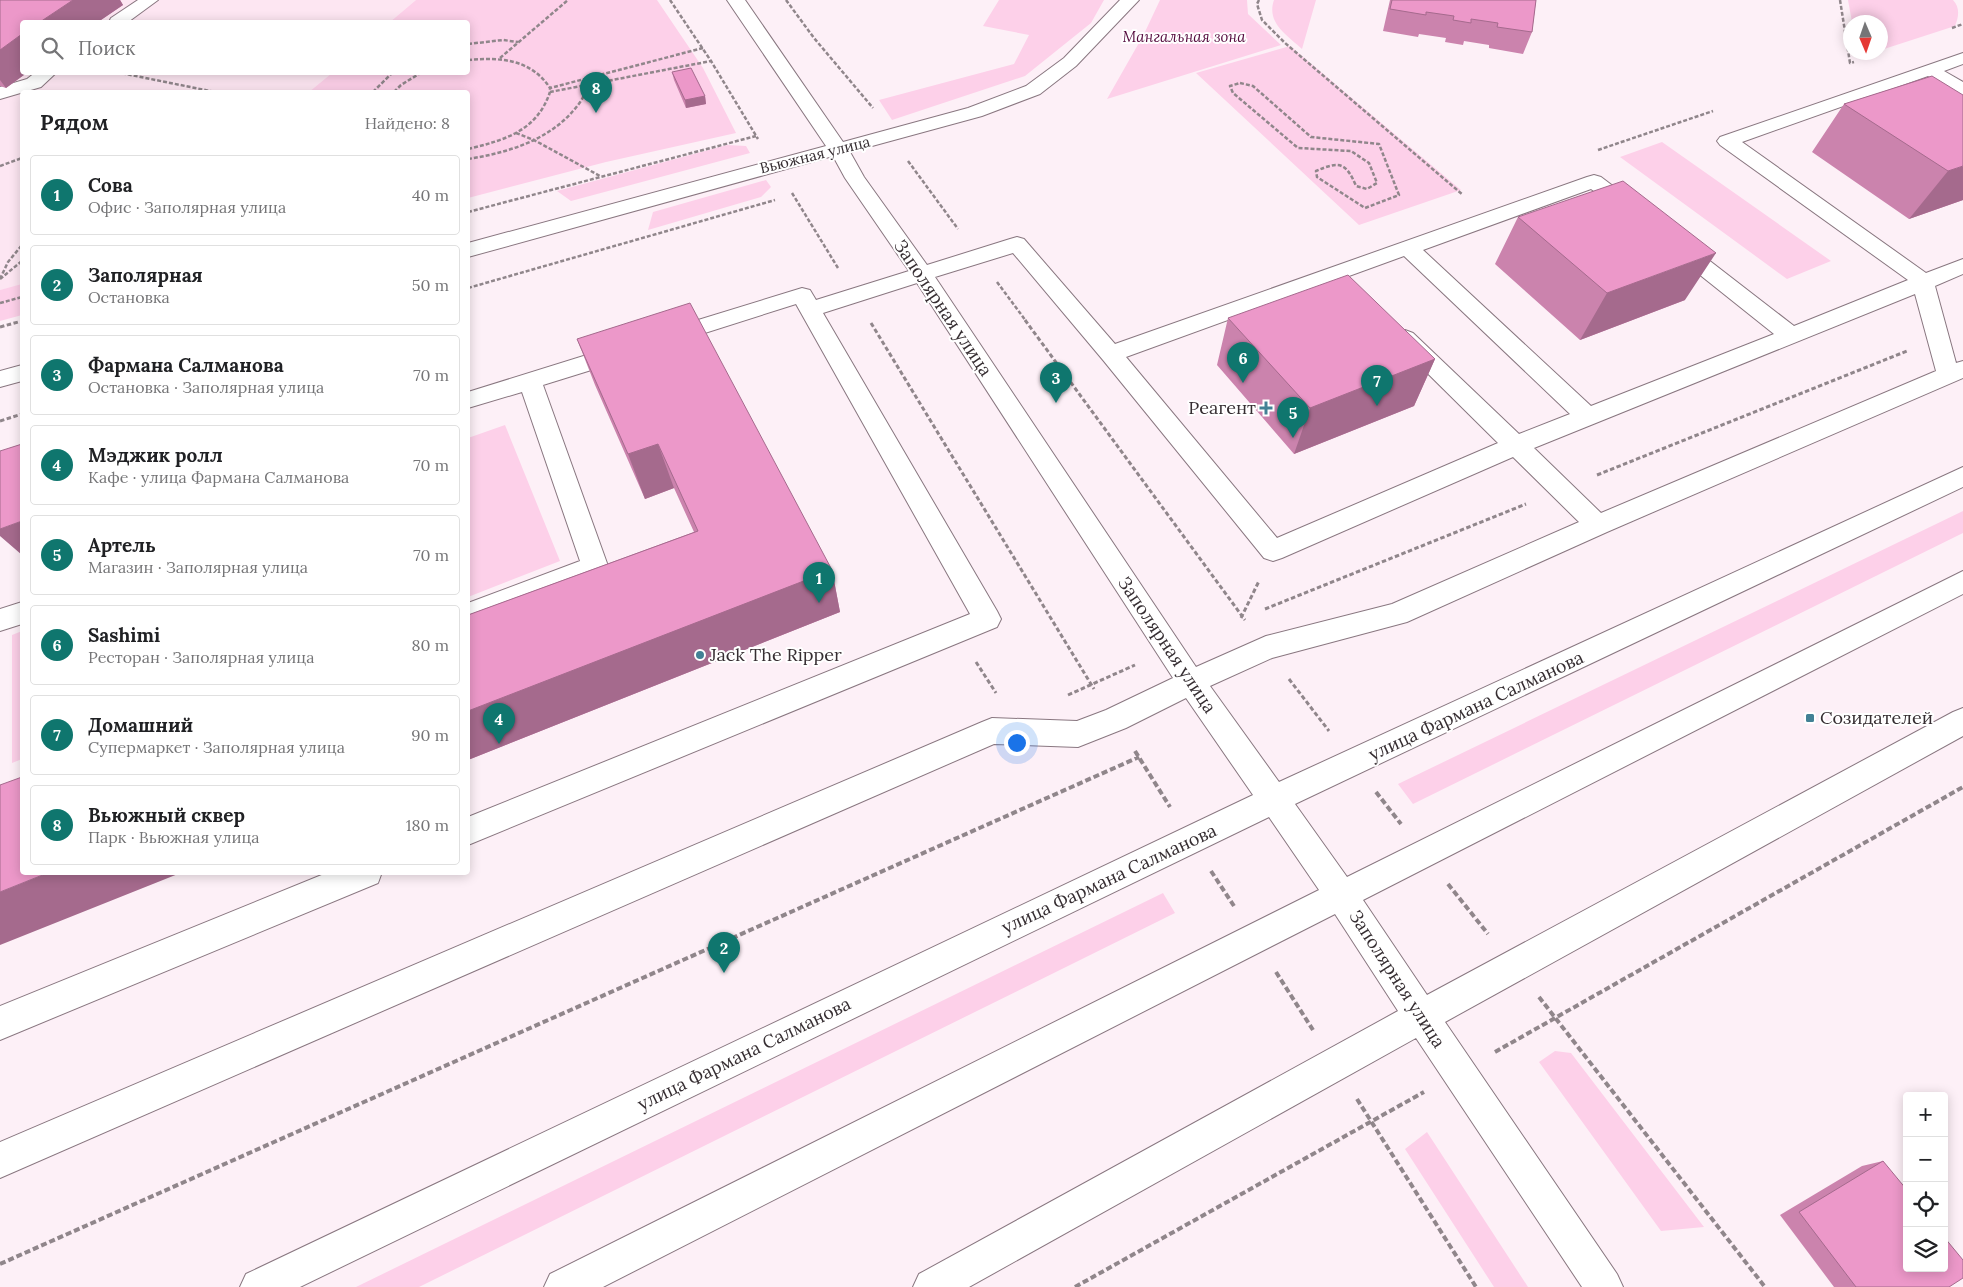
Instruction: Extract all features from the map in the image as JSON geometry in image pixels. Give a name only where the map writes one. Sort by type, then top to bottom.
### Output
[{"type":"street","points":[[120,20],[149,0]]},
{"type":"street","name":"Заполярная улица","points":[[736,0],[838,149],[855,178],[921,274],[1190,682],[1342,896],[1604,1287]]},
{"type":"street","name":"Вьюжная улица","points":[[470,249],[774,165],[890,136],[975,112],[1033,90],[1070,62],[1130,0]]},
{"type":"street","points":[[0,1160],[992,731],[1078,734],[1116,719],[1190,682],[1266,648],[1397,614],[1598,525],[1956,372],[1940,338],[1923,281],[1727,141],[1963,58]]},
{"type":"street","points":[[1930,70],[1963,90]]},
{"type":"street","points":[[0,92],[34,83],[44,75]]},
{"type":"street","points":[[1111,354],[1343,280],[1408,247],[1594,181],[1791,336]]},
{"type":"street","points":[[808,310],[1017,244],[1111,354],[1273,551],[1587,416],[1963,266]]},
{"type":"street","points":[[1408,247],[1587,416]]},
{"type":"street","points":[[470,399],[802,295],[808,310],[987,619],[470,830]]},
{"type":"street","points":[[1387,321],[1598,525]]},
{"type":"street","points":[[0,379],[20,374]]},
{"type":"street","points":[[470,613],[595,566],[530,380]]},
{"type":"street","name":"улица Фармана Салманова","points":[[259,1287],[1190,839],[1354,764],[1963,476]]},
{"type":"street","points":[[563,1287],[1963,582]]},
{"type":"street","points":[[0,620],[20,614]]},
{"type":"street","points":[[932,1287],[1421,1016],[1963,721]]},
{"type":"street","points":[[0,1022],[360,875]]},
{"type":"path","points":[[500,58],[568,0]]},
{"type":"path","points":[[670,0],[703,48],[1091,684],[1116,719],[1190,839],[1255,938],[1476,1287]]},
{"type":"path","points":[[786,0],[814,38],[879,115],[890,136],[909,162],[1243,618],[1354,764],[1514,965],[1765,1287]]},
{"type":"path","points":[[1259,0],[1257,4],[1262,20],[1285,43],[1464,196]]},
{"type":"path","points":[[1840,0],[1843,19]]},
{"type":"path","points":[[1944,31],[1963,24]]},
{"type":"path","points":[[470,44],[503,40],[518,42]]},
{"type":"path","points":[[550,88],[703,48]]},
{"type":"path","points":[[470,60],[500,58],[519,62],[534,68],[545,77],[550,88],[548,104],[539,117],[516,133],[485,146],[470,149]]},
{"type":"path","points":[[1850,60],[1850,63],[1860,60]]},
{"type":"path","points":[[550,92],[711,61]]},
{"type":"path","points":[[131,75],[204,90]]},
{"type":"path","points":[[374,90],[390,75]]},
{"type":"path","points":[[396,90],[416,75]]},
{"type":"path","points":[[470,159],[483,157],[534,140],[555,130],[570,116],[584,98],[587,84],[585,80]]},
{"type":"path","points":[[1240,83],[1253,86],[1311,137],[1379,144],[1400,195],[1365,208],[1317,177],[1316,171],[1329,165],[1344,164],[1350,169],[1356,186],[1367,189],[1377,183],[1369,163],[1351,151],[1298,148],[1233,93],[1230,86],[1240,83]]},
{"type":"path","points":[[1597,151],[1719,109]]},
{"type":"path","points":[[516,133],[534,140],[601,176]]},
{"type":"path","points":[[470,211],[756,136]]},
{"type":"path","points":[[0,166],[20,159]]},
{"type":"path","points":[[793,195],[909,162]]},
{"type":"path","points":[[470,287],[784,198]]},
{"type":"path","points":[[0,279],[8,262],[20,247]]},
{"type":"path","points":[[0,279],[20,262]]},
{"type":"path","points":[[0,303],[20,298]]},
{"type":"path","points":[[0,327],[20,322]]},
{"type":"path","points":[[1261,610],[1940,338]]},
{"type":"path","points":[[0,421],[20,415]]},
{"type":"path","points":[[1243,618],[1273,551]]},
{"type":"path","points":[[1235,621],[1252,614]]},
{"type":"path","points":[[956,632],[998,697]]},
{"type":"path","points":[[1066,696],[1169,649]]},
{"type":"path","points":[[0,1264],[1139,758]]},
{"type":"path","points":[[1556,1019],[1963,787]]},
{"type":"path","points":[[1076,1287],[1371,1122]]},
{"type":"shaded area","points":[[0,0],[416,0],[392,20],[20,20],[20,75],[330,75],[311,90],[20,90],[20,285],[0,290]]},
{"type":"green space","points":[[416,0],[657,0],[703,68],[736,133],[606,162],[470,197],[470,90],[311,90],[330,75],[470,75],[470,20],[392,20]]},
{"type":"green space","points":[[999,0],[1104,0],[1091,23],[1025,76],[892,120],[879,100],[1014,64],[1029,35],[983,26]]},
{"type":"green space","name":"Мангальная зона","points":[[1160,0],[1247,0],[1248,14],[1281,45],[1107,99],[1144,34]]},
{"type":"green space","points":[[1274,0],[1316,0],[1302,49],[1275,22],[1272,8]]},
{"type":"green space","points":[[1848,0],[1953,0],[1958,9],[1955,26],[1888,48],[1888,15],[1851,15]]},
{"type":"green space","points":[[1290,46],[1461,190],[1359,225],[1196,73]]},
{"type":"green space","points":[[1662,142],[1831,261],[1787,279],[1620,157]]},
{"type":"green space","points":[[727,145],[746,146],[750,153],[571,201],[557,191]]},
{"type":"green space","points":[[766,180],[771,187],[761,197],[648,230],[653,212]]},
{"type":"green space","points":[[20,285],[20,316],[0,321],[0,290]]},
{"type":"green space","points":[[505,425],[560,561],[470,596],[470,437]]},
{"type":"green space","points":[[1963,511],[1963,533],[1413,804],[1398,784]]},
{"type":"green space","points":[[20,632],[20,760],[12,763],[12,635]]},
{"type":"green space","points":[[1163,893],[1175,913],[419,1287],[356,1287]]},
{"type":"green space","points":[[1555,1051],[1571,1053],[1704,1227],[1661,1231],[1539,1062]]},
{"type":"green space","points":[[1427,1132],[1528,1287],[1494,1287],[1405,1149]]},
{"type":"building","points":[[0,0],[73,0],[43,20],[20,20],[20,35],[0,50]]},
{"type":"building","points":[[1392,0],[1536,0],[1532,32],[1497,27],[1498,23],[1471,19],[1471,23],[1453,20],[1454,16],[1426,12],[1426,15],[1390,9]]},
{"type":"building","points":[[691,68],[705,96],[685,100],[672,72]]},
{"type":"building","points":[[1932,76],[1963,95],[1963,166],[1948,171],[1844,104]]},
{"type":"building","points":[[1623,181],[1716,253],[1607,293],[1518,217]]},
{"type":"building","points":[[1348,275],[1435,359],[1310,408],[1228,318]]},
{"type":"building","points":[[690,303],[832,570],[470,710],[470,614],[698,531],[658,444],[628,454],[577,339]]},
{"type":"building","points":[[20,445],[20,522],[0,529],[0,451]]},
{"type":"building","points":[[20,778],[20,875],[42,875],[0,892],[0,785]]},
{"type":"building","points":[[1883,1161],[1903,1185],[1903,1272],[1948,1272],[1948,1242],[1963,1260],[1963,1278],[1949,1287],[1856,1287],[1799,1212]]},
{"type":"place","name":"Вьюжный сквер","points":[[596,113]]},
{"type":"place","name":"Sashimi","points":[[1243,383]]},
{"type":"place","name":"Фармана Салманова","points":[[1056,403]]},
{"type":"place","name":"Домашний","points":[[1377,406]]},
{"type":"place","name":"Реагент","points":[[1266,408]]},
{"type":"place","name":"Артель","points":[[1293,438]]},
{"type":"place","name":"Сова","points":[[819,603]]},
{"type":"place","name":"Jack The Ripper","points":[[700,655]]},
{"type":"place","name":"Созидателей","points":[[1810,718]]},
{"type":"place","name":"Мэджик ролл","points":[[499,744]]},
{"type":"place","name":"Заполярная","points":[[724,973]]}]
